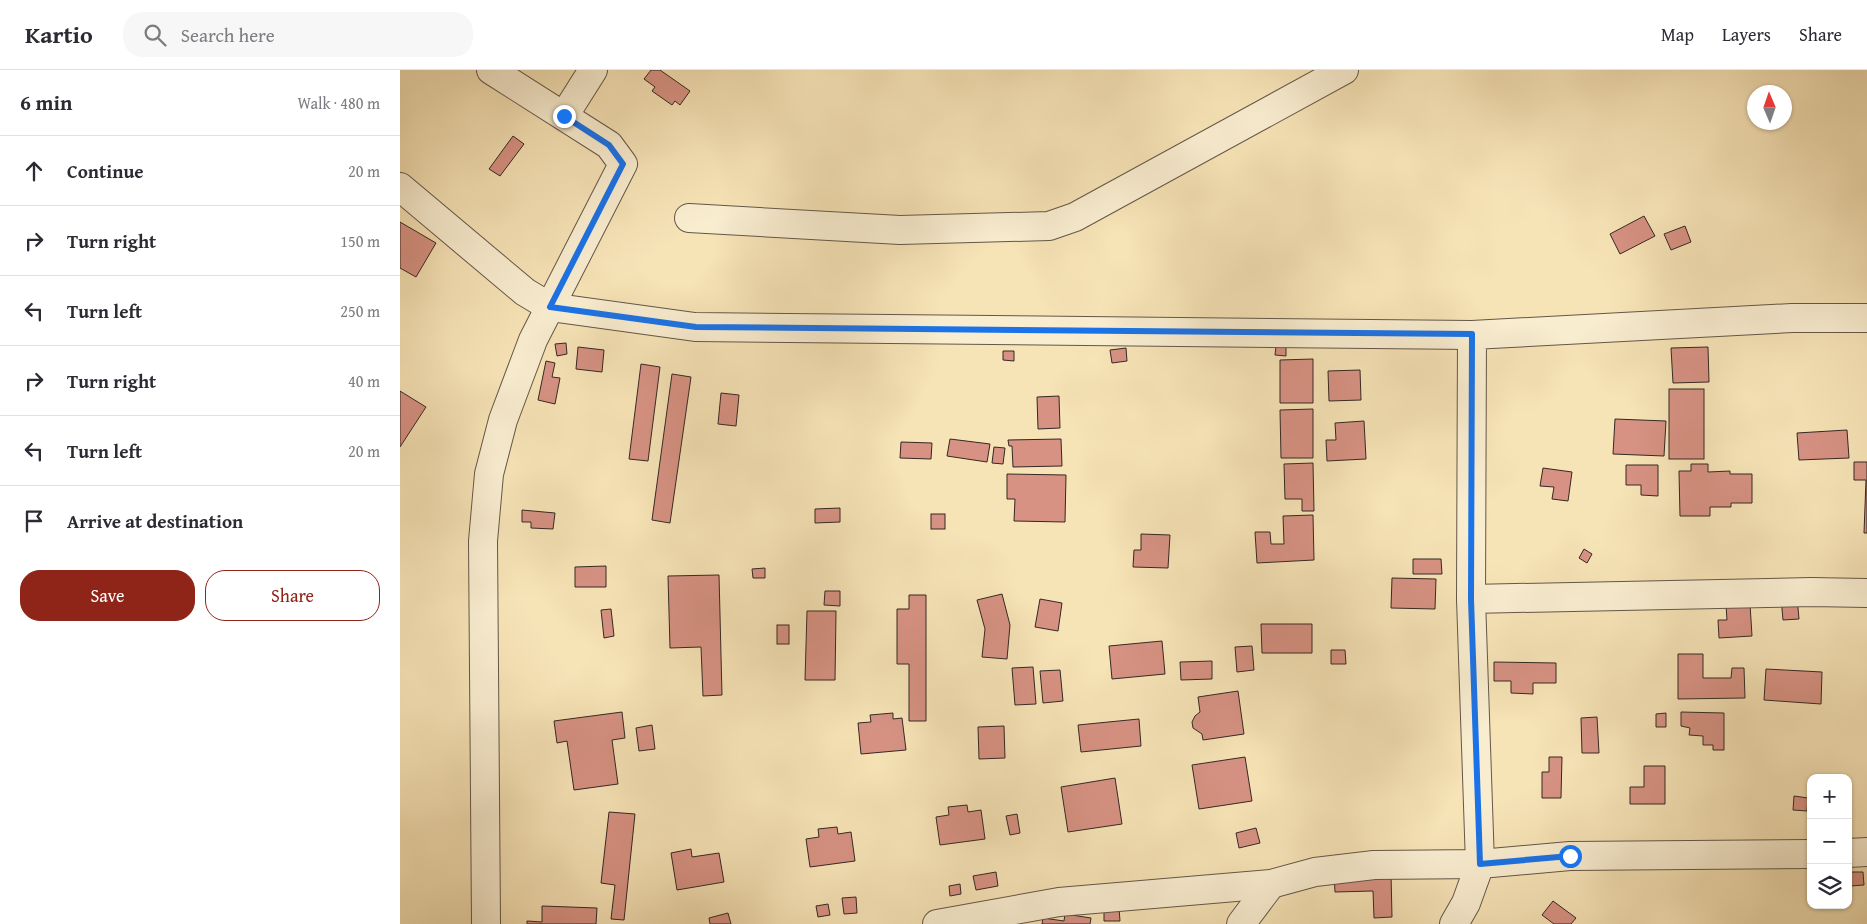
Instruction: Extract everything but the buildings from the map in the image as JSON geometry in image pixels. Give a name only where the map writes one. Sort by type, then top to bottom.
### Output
[{"type":"street","points":[[486,924],[482,578],[488,484],[503,420],[533,340],[623,164],[609,145],[491,70]]},
{"type":"street","points":[[564,116],[593,70]]},
{"type":"street","points":[[689,218],[900,230],[1049,226],[1074,218],[1344,70]]},
{"type":"street","points":[[400,187],[525,292],[550,307],[696,327],[1472,334],[1792,318],[1867,318]]},
{"type":"street","points":[[1454,924],[1466,903],[1480,864],[1471,599],[1472,334]]},
{"type":"street","points":[[1471,599],[1811,592],[1867,593]]},
{"type":"street","points":[[1852,853],[1867,852]]},
{"type":"street","points":[[938,924],[1059,902],[1271,884],[1315,872],[1374,864],[1480,864],[1570,856],[1807,854]]},
{"type":"street","points":[[1240,924],[1271,884]]},
{"type":"route","points":[[564,116],[609,145],[623,164],[550,307],[696,327],[1472,334],[1471,599],[1480,864],[1570,856]]}]
